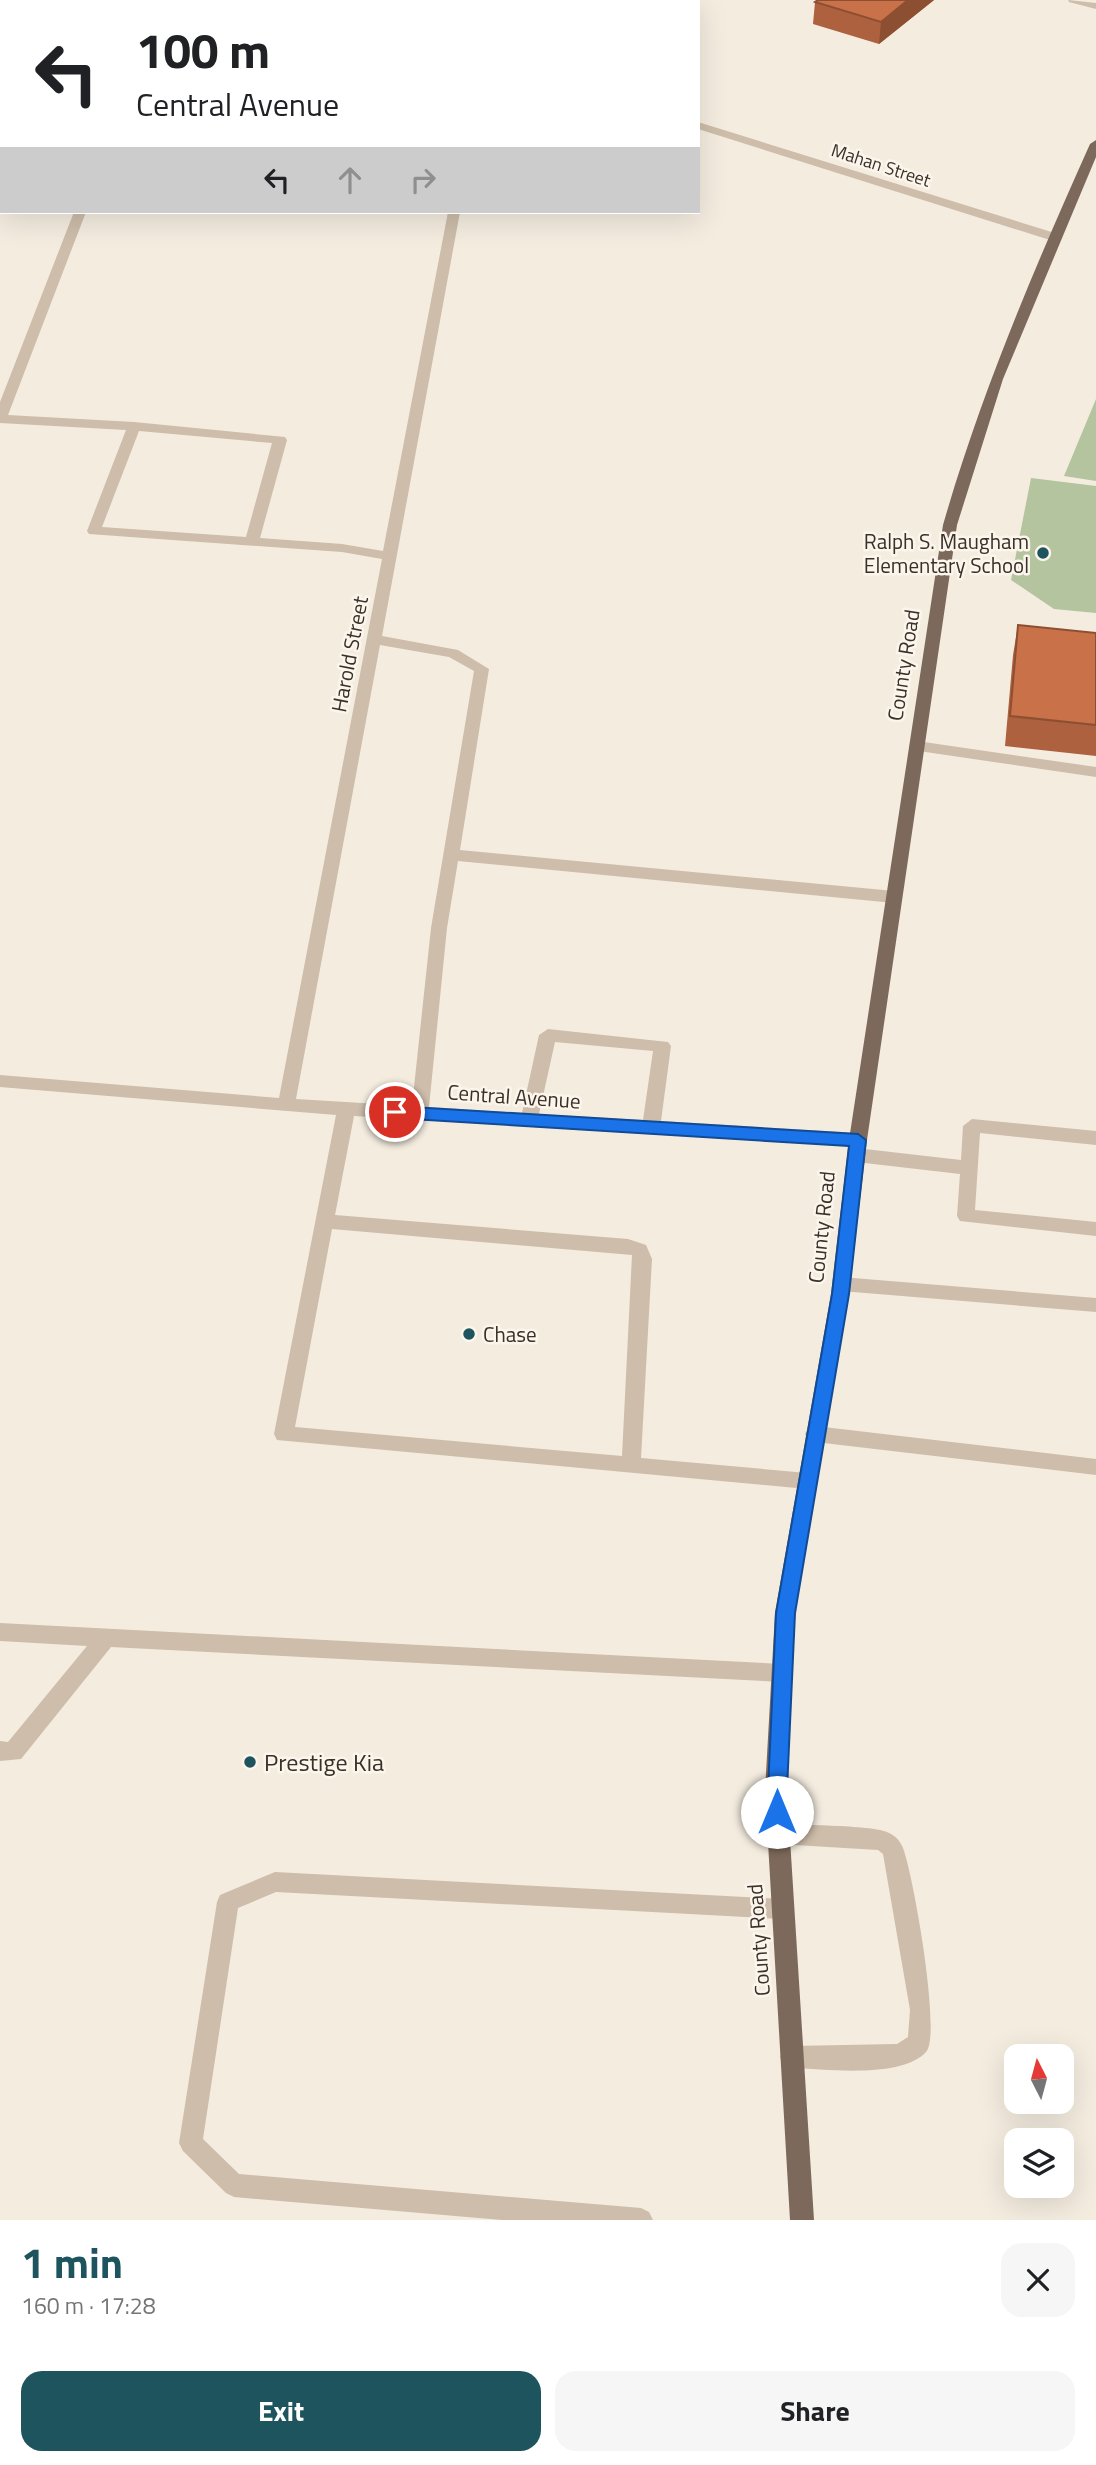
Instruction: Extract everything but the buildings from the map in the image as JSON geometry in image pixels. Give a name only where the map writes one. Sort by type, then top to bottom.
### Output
[{"type":"main road","name":"County Road","points":[[802,2220],[776,1791],[785,1613],[841,1284],[857,1148],[950,525],[971,445],[1007,349],[1096,144]]},
{"type":"street","points":[[1073,0],[1096,6]]},
{"type":"street","name":"Mahan Street","points":[[700,126],[1054,237]]},
{"type":"street","points":[[79,214],[0,419],[134,426],[280,440],[252,542]]},
{"type":"street","name":"Harold Street","points":[[286,1105],[454,214]]},
{"type":"street","points":[[134,426],[93,531],[342,548],[389,556]]},
{"type":"street","points":[[373,639],[453,653],[482,669],[439,928],[420,1113]]},
{"type":"street","points":[[917,746],[1096,772]]},
{"type":"street","points":[[451,855],[894,897]]},
{"type":"street","points":[[529,1120],[548,1035],[662,1046],[652,1128]]},
{"type":"street","name":"Central Avenue","points":[[0,1081],[286,1105],[652,1128],[857,1148],[968,1168]]},
{"type":"street","points":[[346,1109],[284,1434],[807,1481]]},
{"type":"street","points":[[1096,1138],[972,1126],[966,1216],[1096,1229]]},
{"type":"street","points":[[325,1221],[628,1246],[640,1250],[643,1259],[631,1465]]},
{"type":"street","points":[[841,1284],[1096,1306]]},
{"type":"street","points":[[815,1434],[1096,1467]]},
{"type":"street","points":[[0,1632],[782,1673]]},
{"type":"street","points":[[0,1751],[13,1752],[106,1638]]},
{"type":"street","points":[[778,1834],[882,1840],[892,1848],[898,1867],[921,2010],[919,2043],[901,2055],[865,2058],[792,2057]]},
{"type":"street","points":[[641,2220],[234,2185],[191,2143],[228,1902],[275,1882],[783,1909]]},
{"type":"green space","points":[[1096,399],[1096,481],[1064,476]]},
{"type":"green space","points":[[1031,478],[1096,486],[1096,613],[1054,609],[1011,580]]},
{"type":"place","name":"Ralph S. Maugham Elementary School","points":[[1043,553]]},
{"type":"place","name":"Chase","points":[[469,1334]]},
{"type":"place","name":"Prestige Kia","points":[[250,1762]]},
{"type":"route","points":[[395,1112],[858,1140],[840,1294],[785,1613],[777,1812]]}]
